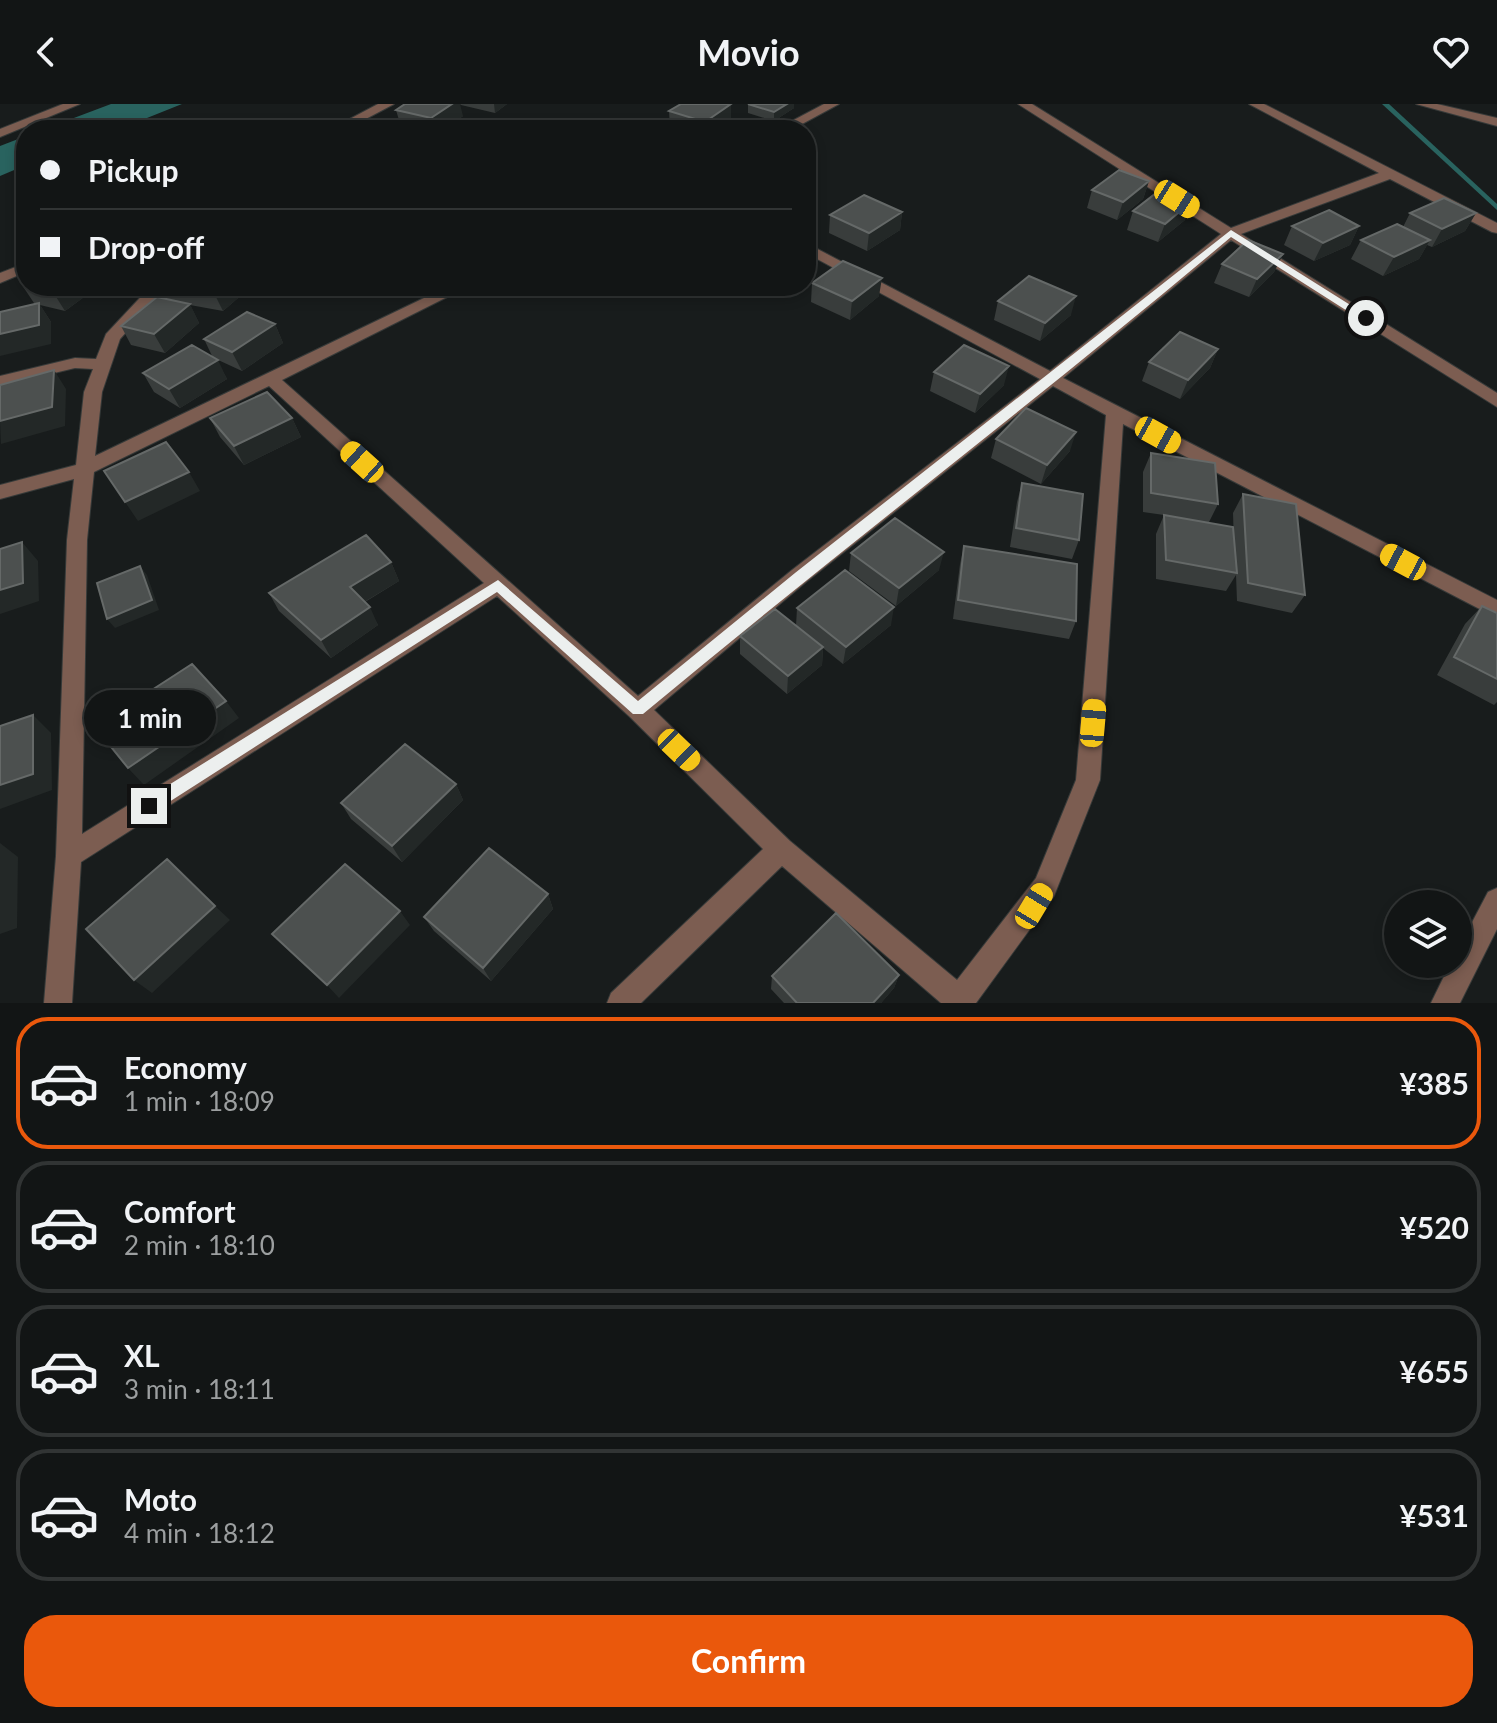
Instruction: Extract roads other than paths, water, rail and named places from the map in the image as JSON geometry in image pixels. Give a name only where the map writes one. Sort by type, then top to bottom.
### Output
[{"type":"street","points":[[33,120],[74,104]]},
{"type":"street","points":[[355,120],[388,104]]},
{"type":"street","points":[[801,120],[833,104]]},
{"type":"street","points":[[1024,104],[1497,401]]},
{"type":"street","points":[[1255,104],[1497,229]]},
{"type":"street","points":[[1422,104],[1497,122]]},
{"type":"street","points":[[638,710],[799,576],[1231,233],[1390,174]]},
{"type":"street","points":[[816,252],[1497,610]]},
{"type":"street","points":[[58,1003],[69,856],[77,540],[82,470],[93,392],[101,364],[112,338],[150,296]]},
{"type":"street","points":[[0,492],[82,470],[441,296]]},
{"type":"street","points":[[0,381],[75,363],[101,364]]},
{"type":"street","points":[[272,380],[638,710],[781,849],[961,1002],[1045,887],[1088,780],[1115,411]]},
{"type":"street","points":[[69,856],[498,585]]},
{"type":"street","points":[[621,1003],[781,849]]},
{"type":"street","points":[[1445,1003],[1497,901]]},
{"type":"water","points":[[111,104],[182,104],[142,120],[69,120]]},
{"type":"water","points":[[16,140],[16,169],[0,176],[0,146]]},
{"type":"waterway","points":[[1385,104],[1497,208]]}]
